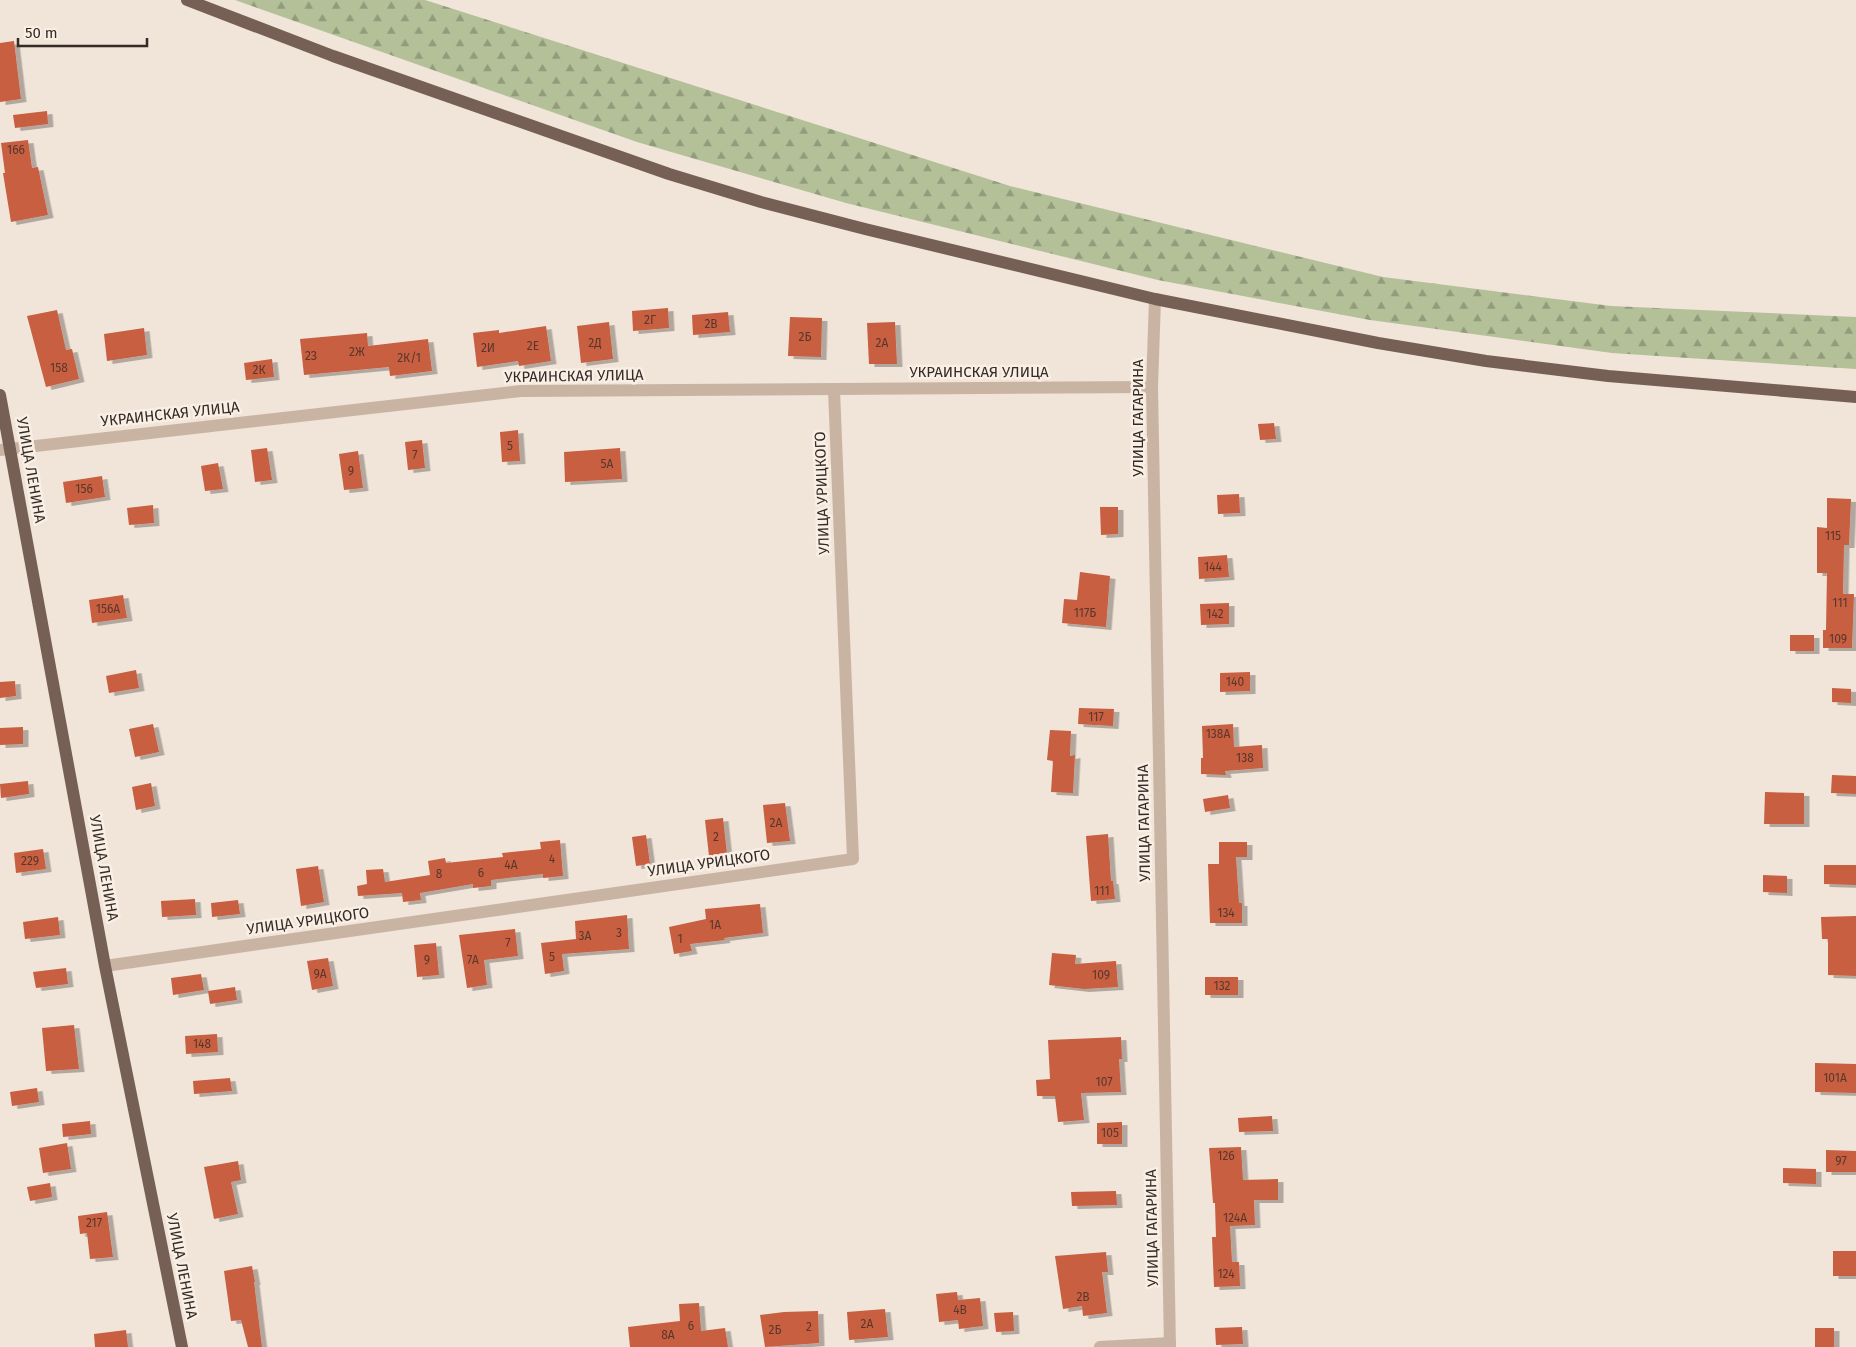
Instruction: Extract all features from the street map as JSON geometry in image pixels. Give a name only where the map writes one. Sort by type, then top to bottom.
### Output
[{"type":"main road","points":[[187,0],[333,56],[668,174],[761,202],[865,229],[1155,299],[1378,343],[1486,360],[1608,376],[1856,396]]},
{"type":"main road","name":"УЛИЦА ЛЕНИНА","points":[[0,395],[5,449],[105,966],[182,1347]]},
{"type":"street","name":"УЛИЦА ГАГАРИНА","points":[[1155,299],[1152,387],[1170,1345]]},
{"type":"street","name":"УКРАИНСКАЯ УЛИЦА","points":[[5,449],[521,391],[1152,387]]},
{"type":"street","name":"УЛИЦА УРИЦКОГО","points":[[105,966],[853,859],[834,390]]},
{"type":"street","points":[[1100,1347],[1170,1345]]},
{"type":"green space","points":[[235,0],[425,0],[1010,186],[1383,277],[1611,306],[1856,317],[1856,369],[1612,353],[1370,320],[1158,280],[846,203],[637,142]]},
{"type":"building","points":[[14,41],[21,99],[0,102],[0,43]]},
{"type":"building","points":[[47,111],[48,124],[15,128],[13,115]]},
{"type":"building","points":[[28,140],[32,168],[38,167],[48,215],[11,222],[3,173],[5,173],[1,143]]},
{"type":"building","points":[[668,308],[669,328],[633,331],[632,311]]},
{"type":"building","points":[[57,310],[66,350],[72,349],[79,379],[46,387],[27,316]]},
{"type":"building","points":[[728,312],[730,332],[693,335],[692,315]]},
{"type":"building","points":[[790,317],[822,318],[821,357],[788,356]]},
{"type":"building","points":[[609,322],[613,359],[581,363],[577,326]]},
{"type":"building","points":[[895,322],[897,364],[869,364],[867,323]]},
{"type":"building","points":[[546,326],[551,361],[519,366],[518,361],[477,367],[473,333],[499,330],[499,333]]},
{"type":"building","points":[[144,328],[147,355],[107,361],[104,334]]},
{"type":"building","points":[[367,333],[368,346],[428,339],[432,371],[390,376],[389,367],[304,375],[300,339]]},
{"type":"building","points":[[272,359],[274,377],[246,380],[244,363]]},
{"type":"building","points":[[1274,423],[1276,439],[1260,440],[1258,424]]},
{"type":"building","points":[[518,430],[520,461],[502,462],[500,432]]},
{"type":"building","points":[[422,440],[425,468],[408,470],[405,442]]},
{"type":"building","points":[[267,448],[272,480],[255,482],[251,450]]},
{"type":"building","points":[[620,448],[622,479],[565,482],[564,452]]},
{"type":"building","points":[[358,451],[363,488],[344,490],[339,454]]},
{"type":"building","points":[[218,463],[223,489],[205,491],[201,466]]},
{"type":"building","points":[[102,476],[105,497],[66,503],[63,482]]},
{"type":"building","points":[[1239,494],[1240,513],[1218,514],[1217,495]]},
{"type":"building","points":[[1827,498],[1851,499],[1849,545],[1844,545],[1843,594],[1854,594],[1852,648],[1823,648],[1823,630],[1826,630],[1827,573],[1817,573],[1817,527],[1827,528]]},
{"type":"building","points":[[153,505],[154,523],[129,525],[127,508]]},
{"type":"building","points":[[1100,507],[1118,507],[1118,534],[1101,535]]},
{"type":"building","points":[[1227,555],[1229,577],[1199,579],[1198,557]]},
{"type":"building","points":[[1080,572],[1110,576],[1106,627],[1062,623],[1064,599],[1077,600]]},
{"type":"building","points":[[123,595],[127,618],[92,623],[89,600]]},
{"type":"building","points":[[1229,603],[1229,624],[1201,625],[1200,604]]},
{"type":"building","points":[[1790,635],[1814,635],[1814,651],[1790,651]]},
{"type":"building","points":[[136,670],[139,688],[109,693],[106,676]]},
{"type":"building","points":[[1250,672],[1250,691],[1220,692],[1220,673]]},
{"type":"building","points":[[15,681],[16,696],[0,698],[0,682]]},
{"type":"building","points":[[1832,688],[1851,689],[1851,703],[1832,702]]},
{"type":"building","points":[[1079,708],[1114,709],[1113,726],[1078,724]]},
{"type":"building","points":[[153,724],[159,752],[135,757],[129,729]]},
{"type":"building","points":[[1233,724],[1234,747],[1262,745],[1263,768],[1225,771],[1226,775],[1201,774],[1201,758],[1203,758],[1202,726]]},
{"type":"building","points":[[23,727],[23,744],[0,745],[0,728]]},
{"type":"building","points":[[1050,730],[1071,731],[1070,756],[1075,755],[1073,793],[1051,792],[1053,761],[1047,760]]},
{"type":"building","points":[[1832,775],[1856,776],[1856,794],[1831,793]]},
{"type":"building","points":[[28,781],[29,794],[1,798],[0,784]]},
{"type":"building","points":[[151,783],[155,806],[136,810],[132,787]]},
{"type":"building","points":[[1765,792],[1804,793],[1804,824],[1764,824]]},
{"type":"building","points":[[1228,795],[1230,808],[1205,812],[1203,799]]},
{"type":"building","points":[[785,803],[790,841],[767,843],[763,805]]},
{"type":"building","points":[[723,818],[727,854],[709,856],[705,820]]},
{"type":"building","points":[[1108,834],[1111,881],[1113,881],[1115,899],[1091,901],[1086,836]]},
{"type":"building","points":[[646,835],[650,864],[636,866],[632,837]]},
{"type":"building","points":[[560,840],[563,876],[543,878],[543,874],[491,880],[491,886],[473,888],[473,884],[420,893],[421,900],[403,902],[402,893],[358,896],[357,886],[367,884],[366,870],[383,869],[385,882],[430,875],[428,861],[445,858],[446,863],[503,857],[502,853],[541,849],[540,842]]},
{"type":"building","points":[[1219,842],[1247,842],[1247,857],[1236,857],[1239,903],[1242,903],[1242,923],[1210,923],[1208,864],[1219,864]]},
{"type":"building","points":[[43,849],[46,869],[16,873],[14,853]]},
{"type":"building","points":[[1824,865],[1856,865],[1856,885],[1824,884]]},
{"type":"building","points":[[318,866],[324,902],[301,906],[296,869]]},
{"type":"building","points":[[1763,875],[1787,876],[1787,893],[1763,892]]},
{"type":"building","points":[[195,899],[196,915],[162,917],[161,901]]},
{"type":"building","points":[[238,900],[240,914],[212,917],[211,903]]},
{"type":"building","points":[[760,904],[763,933],[690,944],[692,951],[674,954],[669,927],[706,919],[705,909]]},
{"type":"building","points":[[627,915],[629,949],[562,954],[564,971],[545,974],[541,943],[576,939],[575,921]]},
{"type":"building","points":[[1856,916],[1856,976],[1828,975],[1828,939],[1822,939],[1821,917]]},
{"type":"building","points":[[58,917],[60,935],[25,939],[23,922]]},
{"type":"building","points":[[515,929],[518,956],[484,960],[487,985],[467,988],[459,935]]},
{"type":"building","points":[[436,943],[439,975],[417,977],[414,945]]},
{"type":"building","points":[[1052,953],[1076,955],[1075,964],[1116,961],[1118,987],[1084,989],[1049,985]]},
{"type":"building","points":[[328,958],[333,986],[312,990],[307,961]]},
{"type":"building","points":[[66,968],[68,984],[36,988],[33,972]]},
{"type":"building","points":[[201,974],[204,990],[173,995],[171,978]]},
{"type":"building","points":[[1205,977],[1238,977],[1238,995],[1205,995]]},
{"type":"building","points":[[235,987],[237,1000],[210,1004],[208,991]]},
{"type":"building","points":[[74,1025],[79,1069],[46,1071],[42,1028]]},
{"type":"building","points":[[217,1034],[218,1052],[186,1054],[185,1036]]},
{"type":"building","points":[[1121,1037],[1122,1059],[1119,1059],[1121,1092],[1081,1093],[1084,1120],[1058,1122],[1055,1096],[1037,1096],[1036,1080],[1050,1079],[1048,1040]]},
{"type":"building","points":[[1815,1063],[1856,1064],[1856,1093],[1815,1092]]},
{"type":"building","points":[[230,1078],[232,1091],[194,1094],[193,1081]]},
{"type":"building","points":[[37,1088],[39,1102],[12,1106],[10,1092]]},
{"type":"building","points":[[1272,1116],[1273,1131],[1239,1132],[1238,1118]]},
{"type":"building","points":[[90,1121],[91,1134],[63,1137],[62,1124]]},
{"type":"building","points":[[1122,1122],[1122,1144],[1097,1144],[1097,1123]]},
{"type":"building","points":[[67,1143],[71,1169],[43,1173],[39,1148]]},
{"type":"building","points":[[1241,1147],[1243,1180],[1278,1179],[1278,1200],[1254,1200],[1255,1225],[1230,1226],[1232,1262],[1239,1262],[1240,1286],[1214,1287],[1212,1237],[1216,1237],[1215,1203],[1213,1203],[1209,1148]]},
{"type":"building","points":[[1826,1150],[1856,1151],[1856,1172],[1826,1172]]},
{"type":"building","points":[[238,1161],[241,1180],[231,1182],[238,1214],[214,1219],[204,1167]]},
{"type":"building","points":[[1783,1168],[1816,1169],[1816,1184],[1783,1183]]},
{"type":"building","points":[[50,1183],[52,1197],[30,1201],[27,1187]]},
{"type":"building","points":[[1116,1191],[1117,1205],[1072,1206],[1071,1192]]},
{"type":"building","points":[[107,1212],[113,1257],[90,1259],[87,1233],[80,1234],[78,1216]]},
{"type":"building","points":[[1833,1251],[1856,1251],[1856,1276],[1833,1276]]},
{"type":"building","points":[[1106,1252],[1108,1272],[1102,1272],[1107,1313],[1083,1316],[1082,1306],[1063,1309],[1055,1256]]},
{"type":"building","points":[[252,1266],[262,1347],[248,1347],[241,1320],[231,1321],[224,1271]]},
{"type":"building","points":[[957,1292],[958,1300],[980,1298],[983,1326],[959,1329],[958,1320],[939,1322],[936,1294]]},
{"type":"building","points":[[699,1303],[701,1331],[725,1328],[728,1347],[630,1347],[628,1327],[680,1321],[679,1304]]},
{"type":"building","points":[[885,1309],[888,1337],[849,1340],[847,1312]]},
{"type":"building","points":[[818,1311],[819,1343],[765,1347],[760,1315]]},
{"type":"building","points":[[1013,1312],[1014,1331],[996,1332],[994,1313]]},
{"type":"building","points":[[1242,1327],[1243,1344],[1216,1345],[1215,1328]]},
{"type":"building","points":[[1815,1328],[1834,1328],[1834,1347],[1815,1347]]},
{"type":"building","points":[[126,1330],[128,1347],[95,1347],[94,1334]]}]
